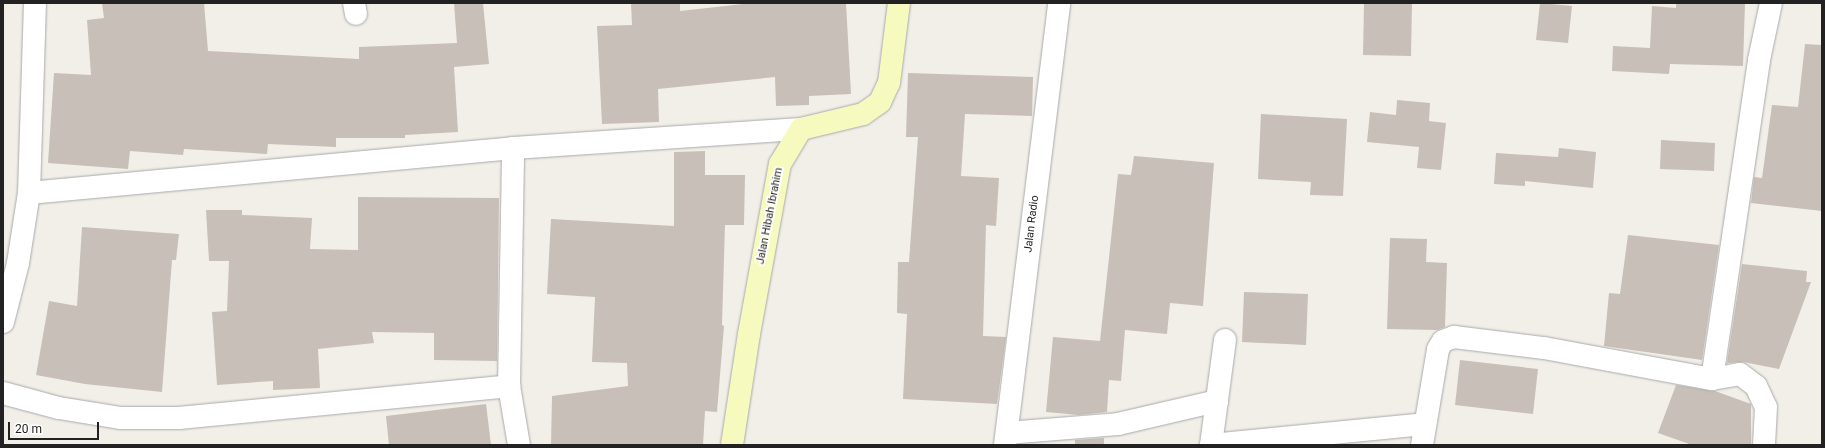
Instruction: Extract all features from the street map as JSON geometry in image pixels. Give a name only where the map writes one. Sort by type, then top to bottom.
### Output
[{"type":"street","points":[[3,322],[18,263],[29,193],[35,3]]},
{"type":"street","points":[[29,193],[513,148],[801,129],[863,114],[880,102],[889,83],[899,3]]},
{"type":"street","name":"Jalan Radio","points":[[1006,439],[1059,3]]},
{"type":"street","points":[[1712,379],[1759,60],[1771,3]]},
{"type":"street","name":"Jalan Hibah Ibrahim","points":[[732,445],[749,334],[780,164],[801,129]]},
{"type":"street","points":[[513,148],[509,386],[519,445]]},
{"type":"street","points":[[1225,340],[1211,445],[1423,435],[1438,350],[1443,341],[1454,337],[1544,348],[1712,379],[1740,374],[1756,386],[1766,407],[1764,445]]},
{"type":"street","points":[[3,393],[59,408],[121,418],[179,418],[509,386]]},
{"type":"street","points":[[1006,439],[1118,424],[1217,401]]},
{"type":"building","points":[[102,3],[204,3],[208,51],[359,59],[359,47],[457,43],[454,3],[483,3],[489,64],[454,67],[458,132],[405,135],[405,138],[336,138],[336,147],[268,144],[267,154],[184,149],[183,155],[130,151],[128,169],[48,163],[54,73],[91,75],[87,20],[104,18]]},
{"type":"building","points":[[631,3],[680,3],[680,11],[752,3],[846,3],[851,94],[809,96],[809,105],[776,106],[775,77],[658,89],[659,122],[602,124],[597,26],[632,25]]},
{"type":"building","points":[[1364,3],[1412,3],[1411,56],[1363,55]]},
{"type":"building","points":[[1540,3],[1572,6],[1568,43],[1536,40]]},
{"type":"building","points":[[1676,3],[1745,3],[1743,66],[1670,64],[1669,74],[1612,71],[1613,46],[1650,48],[1652,6],[1676,8]]},
{"type":"building","points":[[1805,44],[1822,45],[1822,211],[1751,203],[1754,177],[1762,178],[1772,105],[1798,107]]},
{"type":"building","points":[[908,73],[1033,77],[1032,116],[965,114],[961,176],[999,178],[996,226],[986,225],[983,336],[1006,337],[997,404],[903,399],[907,314],[897,313],[898,262],[909,262],[918,137],[906,137]]},
{"type":"building","points":[[1397,100],[1430,103],[1429,121],[1446,123],[1441,170],[1417,168],[1419,147],[1367,142],[1370,112],[1396,115]]},
{"type":"building","points":[[1261,114],[1347,119],[1343,196],[1310,195],[1311,182],[1258,179]]},
{"type":"building","points":[[1661,140],[1715,143],[1714,171],[1660,169]]},
{"type":"building","points":[[1559,148],[1596,152],[1593,188],[1525,181],[1525,186],[1494,184],[1496,153],[1558,157]]},
{"type":"building","points":[[705,151],[705,175],[745,175],[744,225],[725,225],[722,325],[724,326],[717,412],[705,411],[703,445],[551,445],[552,396],[628,386],[627,363],[592,362],[595,297],[547,294],[551,219],[674,226],[674,152]]},
{"type":"building","points":[[1134,156],[1214,163],[1203,306],[1170,303],[1167,334],[1125,330],[1121,381],[1109,380],[1107,412],[1079,415],[1046,412],[1053,337],[1100,341],[1118,174],[1131,175]]},
{"type":"building","points":[[358,197],[499,198],[497,361],[434,360],[434,333],[372,332],[374,343],[318,349],[320,388],[273,390],[273,381],[217,385],[212,312],[227,311],[229,261],[209,261],[206,210],[242,210],[242,215],[312,218],[310,249],[358,250]]},
{"type":"building","points":[[82,227],[179,234],[176,260],[172,260],[162,392],[85,384],[36,375],[49,301],[77,306]]},
{"type":"building","points":[[1628,235],[1719,245],[1702,360],[1604,346],[1609,293],[1620,294]]},
{"type":"building","points":[[1390,238],[1427,239],[1426,262],[1447,263],[1445,327],[1437,330],[1387,329]]},
{"type":"building","points":[[1742,264],[1807,271],[1806,282],[1811,282],[1779,369],[1743,362],[1727,363]]},
{"type":"building","points":[[1244,292],[1308,294],[1306,345],[1242,342]]},
{"type":"building","points":[[1460,360],[1538,369],[1533,414],[1455,405]]},
{"type":"building","points":[[1676,385],[1715,391],[1751,404],[1751,445],[1692,445],[1658,433]]},
{"type":"building","points":[[486,404],[491,445],[389,445],[386,416]]},
{"type":"building","points":[[1104,438],[1104,445],[1075,445],[1075,440]]}]
